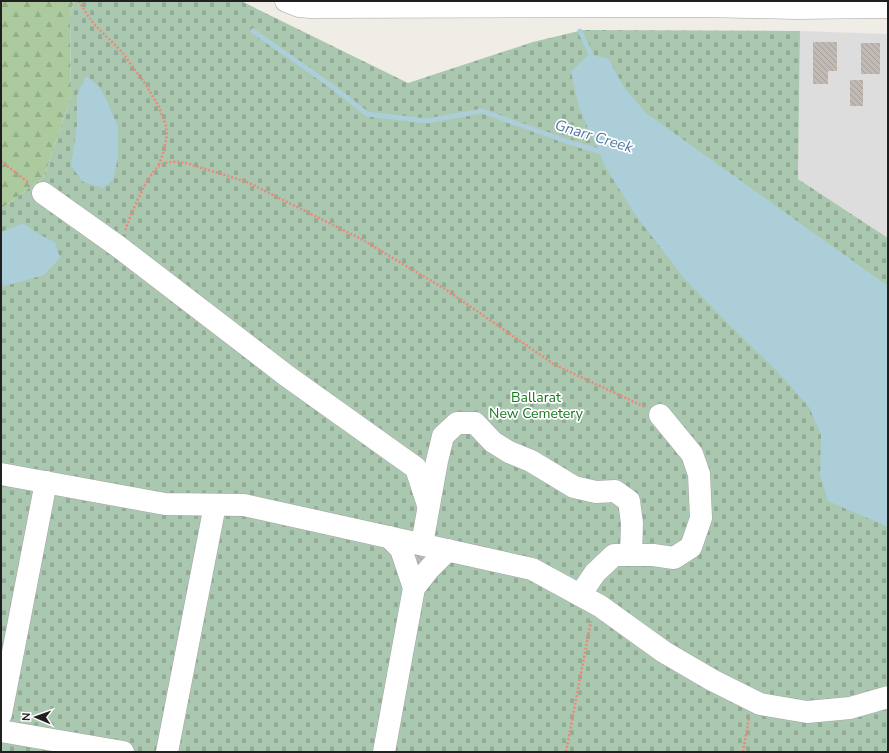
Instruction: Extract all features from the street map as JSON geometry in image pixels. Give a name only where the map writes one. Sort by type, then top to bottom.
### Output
[{"type":"street","points":[[286,1],[299,6],[310,7],[397,4],[695,3],[796,8],[888,7]]},
{"type":"street","points":[[43,193],[119,247],[287,376],[416,468],[428,505]]},
{"type":"street","points":[[587,599],[595,573],[614,555],[653,555],[674,558],[691,547],[700,518],[699,474],[692,454],[660,414]]},
{"type":"street","points":[[422,544],[428,505],[443,436],[457,423],[475,423],[493,442],[508,452],[531,461],[574,487],[596,492],[615,491],[628,501],[632,523],[631,555]]},
{"type":"street","points":[[1,474],[165,504],[244,505],[532,569],[587,599],[664,652],[712,680],[760,704],[807,712],[850,708],[888,697]]},
{"type":"street","points":[[1,714],[46,482]]},
{"type":"street","points":[[168,752],[215,504]]},
{"type":"street","points":[[389,537],[400,549],[414,588]]},
{"type":"street","points":[[384,752],[414,588],[429,569],[448,550]]},
{"type":"street","points":[[1,731],[123,752]]},
{"type":"path","points":[[79,1],[95,25],[122,52],[146,85],[166,126],[167,135],[164,154],[158,167],[151,175],[130,216],[119,247]]},
{"type":"path","points":[[1,162],[43,193]]},
{"type":"path","points":[[158,167],[166,163],[182,162],[247,182],[362,239],[445,289],[555,365],[660,414]]},
{"type":"path","points":[[566,752],[587,599]]},
{"type":"path","points":[[743,752],[752,700]]},
{"type":"shaded area","points":[[800,31],[888,34],[888,238],[798,179]]},
{"type":"green space","points":[[1,1],[74,1],[70,16],[71,97],[44,177],[1,209]]},
{"type":"green space","name":"Ballarat New Cemetery","points":[[74,1],[241,1],[408,83],[533,42],[583,30],[800,31],[798,179],[888,238],[888,752],[1,752],[1,209],[44,177],[71,97],[70,16]]},
{"type":"water","points":[[588,55],[608,58],[624,87],[646,113],[888,286],[888,527],[828,501],[820,475],[821,435],[809,407],[776,370],[729,325],[683,277],[636,216],[606,168],[579,108],[571,72]]},
{"type":"water","points":[[86,76],[99,86],[118,127],[118,157],[113,180],[103,188],[83,182],[71,166],[77,125],[77,95]]},
{"type":"water","points":[[23,223],[40,235],[55,242],[60,258],[44,275],[1,287],[1,232]]},
{"type":"building","points":[[813,42],[837,42],[837,71],[828,71],[828,84],[813,84]]},
{"type":"building","points":[[861,43],[880,43],[880,74],[861,74]]},
{"type":"building","points":[[850,80],[863,80],[863,106],[850,106]]},
{"type":"building","points":[[422,553],[424,559],[420,569],[409,555]]},
{"type":"waterway","name":"Gnarr Creek","points":[[253,31],[333,87],[367,114],[427,121],[482,111],[566,141],[605,153]]},
{"type":"waterway","points":[[580,31],[594,61]]}]
